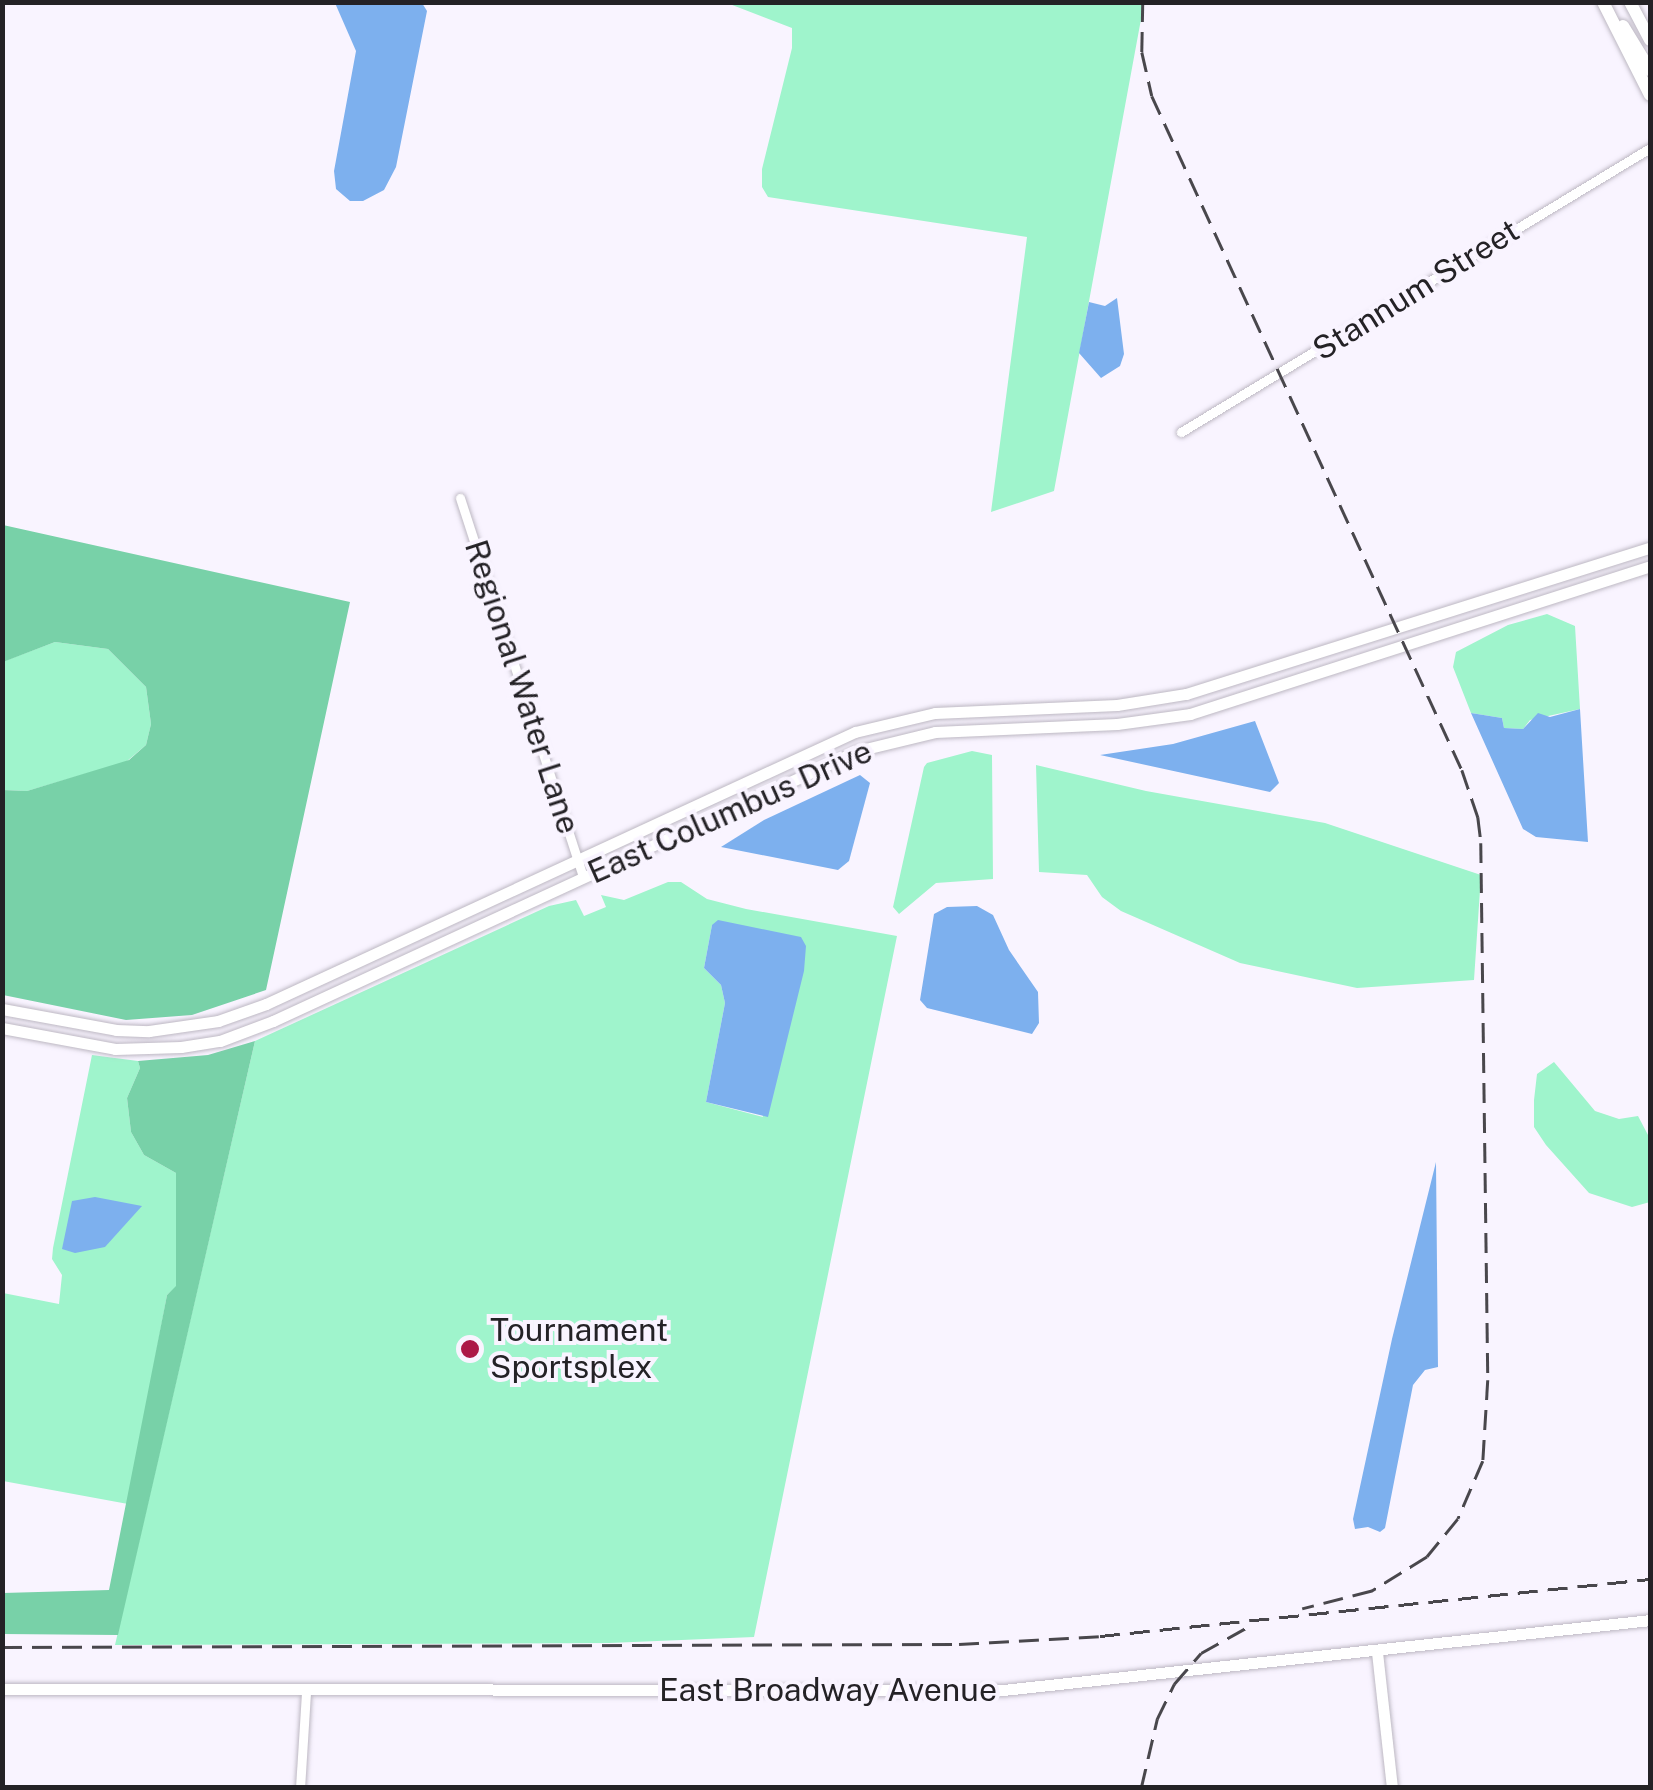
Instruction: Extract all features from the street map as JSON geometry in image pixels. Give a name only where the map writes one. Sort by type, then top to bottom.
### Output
[{"type":"main road","points":[[1606,2],[1650,70]]},
{"type":"main road","points":[[1606,2],[1650,95]]},
{"type":"main road","points":[[1630,2],[1650,40]]},
{"type":"street","name":"Stannum Street","points":[[1181,432],[1650,148]]},
{"type":"street","name":"Regional Water Lane","points":[[460,498],[583,877]]},
{"type":"street","name":"East Columbus Drive","points":[[2,1009],[116,1030],[150,1031],[218,1022],[266,1004],[855,732],[935,713],[1118,705],[1186,694],[1650,548]]},
{"type":"street","name":"East Columbus Drive","points":[[2,1028],[114,1049],[220,1041],[273,1021],[857,751],[935,732],[1117,724],[1190,714],[1650,566]]},
{"type":"street","points":[[1587,568],[1593,586]]},
{"type":"street","points":[[1008,709],[1010,728]]},
{"type":"street","name":"East Broadway Avenue","points":[[2,1689],[1004,1690],[1650,1620]]},
{"type":"street","points":[[1377,1652],[1392,1788]]},
{"type":"street","points":[[300,1788],[306,1692]]},
{"type":"green space","points":[[727,3],[1144,3],[1054,491],[991,512],[1027,237],[768,197],[762,187],[762,169],[792,48],[792,28]]},
{"type":"green space","points":[[3,525],[350,602],[266,990],[192,1015],[126,1020],[3,995],[3,790],[27,791],[129,760],[146,745],[151,724],[146,687],[108,649],[55,642],[3,662]]},
{"type":"green space","points":[[1547,614],[1575,626],[1580,709],[1530,720],[1523,729],[1504,728],[1502,718],[1471,713],[1453,667],[1456,652],[1508,625]]},
{"type":"green space","points":[[55,642],[108,649],[146,687],[151,724],[146,745],[126,762],[27,791],[3,790],[2,662]]},
{"type":"green space","points":[[972,751],[992,755],[993,879],[936,883],[899,914],[893,907],[924,767]]},
{"type":"green space","points":[[1036,765],[1146,791],[1325,823],[1481,875],[1474,980],[1357,988],[1240,963],[1121,911],[1102,897],[1087,875],[1039,872]]},
{"type":"green space","points":[[668,882],[681,882],[707,899],[746,909],[897,936],[754,1637],[609,1643],[115,1645],[255,1041],[549,906],[576,900],[584,916],[606,907],[601,895],[624,900]],"holes":[[[712,925],[763,1117],[706,1102],[725,1003],[721,985],[704,968]]]},
{"type":"green space","points":[[255,1041],[118,1635],[3,1634],[3,1593],[109,1590],[167,1295],[176,1286],[176,1173],[144,1155],[131,1132],[127,1098],[140,1068],[138,1061],[208,1055]]},
{"type":"green space","points":[[92,1055],[138,1061],[140,1068],[127,1098],[131,1132],[144,1155],[176,1173],[176,1287],[167,1295],[128,1504],[3,1481],[3,1293],[59,1304],[62,1275],[52,1259],[53,1248]]},
{"type":"green space","points":[[1554,1062],[1595,1111],[1619,1119],[1638,1116],[1648,1135],[1650,1202],[1632,1207],[1589,1193],[1546,1145],[1534,1127],[1534,1100],[1537,1074]]},
{"type":"water","points":[[335,3],[422,3],[427,11],[396,167],[384,190],[363,201],[350,201],[336,189],[334,171],[356,51]]},
{"type":"water","points":[[1117,298],[1124,354],[1120,366],[1101,378],[1079,353],[1089,302],[1105,306]]},
{"type":"water","points":[[1580,709],[1588,842],[1536,837],[1523,829],[1471,713],[1502,718],[1504,728],[1523,729],[1538,713],[1550,717]]},
{"type":"water","points":[[1255,721],[1279,783],[1270,792],[1100,755],[1173,744]]},
{"type":"water","points":[[860,775],[870,783],[849,861],[838,870],[721,847],[764,820]]},
{"type":"water","points":[[977,906],[993,915],[1009,950],[1038,992],[1039,1023],[1032,1034],[927,1008],[920,1000],[934,914],[947,907]]},
{"type":"water","points":[[718,920],[801,937],[806,946],[804,971],[768,1117],[706,1102],[725,1003],[721,985],[704,968],[712,925]]},
{"type":"water","points":[[1436,1162],[1438,1367],[1425,1370],[1413,1385],[1385,1528],[1380,1532],[1368,1527],[1355,1529],[1353,1519],[1392,1339]]},
{"type":"water","points":[[95,1197],[142,1206],[105,1247],[75,1253],[62,1249],[72,1201]]},
{"type":"railway","points":[[1143,2],[1142,52],[1152,96],[1462,770],[1478,817],[1481,843],[1488,1380],[1483,1461],[1458,1519],[1427,1557],[1372,1591],[1302,1609]]},
{"type":"railway","points":[[2,1647],[959,1644],[1100,1636],[1650,1579]]},
{"type":"railway","points":[[1141,1788],[1157,1719],[1174,1684],[1201,1653],[1246,1628]]},
{"type":"place","name":"Tournament Sportsplex","points":[[470,1349]]}]
